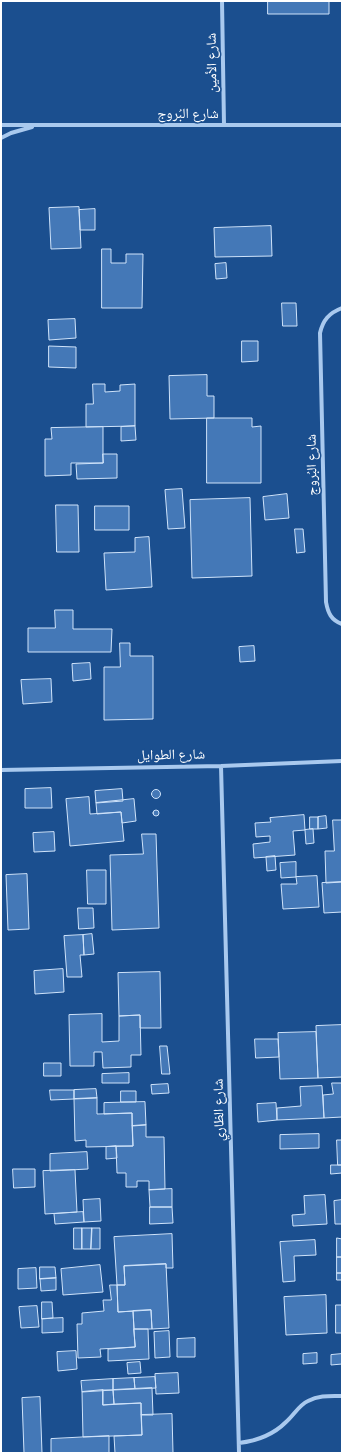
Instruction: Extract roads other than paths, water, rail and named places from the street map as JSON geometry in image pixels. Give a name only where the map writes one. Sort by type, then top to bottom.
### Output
[{"type":"street","name":"شارع الأمين","points":[[222,1],[224,125]]},
{"type":"street","name":"شارع البُروج","points":[[1,125],[342,126]]},
{"type":"street","name":"شارع البُروج","points":[[1,138],[11,133],[34,126]]},
{"type":"street","name":"شارع البُروج","points":[[342,308],[330,314],[325,320],[320,333],[326,602],[327,610],[330,616],[342,624]]},
{"type":"street","name":"شارع الطوايل","points":[[1,770],[221,766],[342,761]]},
{"type":"street","name":"شارع الظاري","points":[[221,766],[239,1453]]},
{"type":"street","points":[[238,1443],[252,1441],[276,1431],[307,1401],[325,1396],[342,1396]]}]
